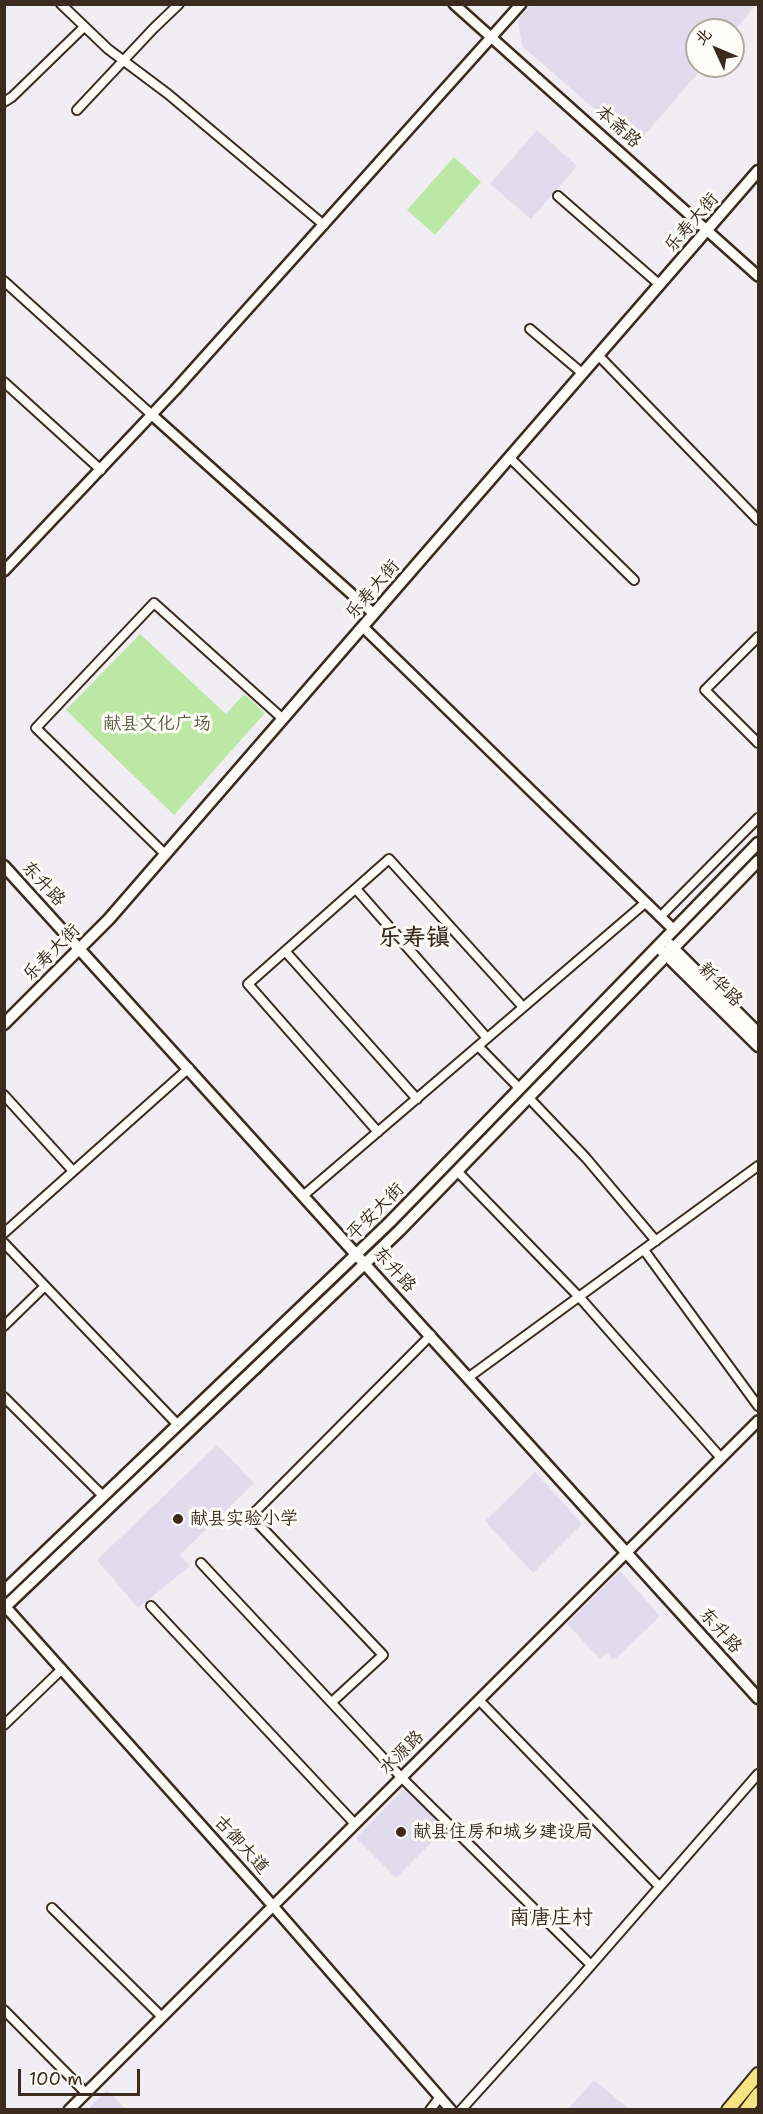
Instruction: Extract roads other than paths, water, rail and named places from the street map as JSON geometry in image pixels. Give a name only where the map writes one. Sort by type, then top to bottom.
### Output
[{"type":"main road","name":"乐寿大街","points":[[4,1024],[110,919],[759,171]]},
{"type":"main road","name":"平安大街","points":[[4,1591],[357,1254],[759,843]]},
{"type":"main road","name":"平安大街","points":[[5,1607],[366,1263],[759,861]]},
{"type":"main road","name":"东升路","points":[[4,866],[759,1698]]},
{"type":"main road","name":"新华路","points":[[662,943],[759,1047]]},
{"type":"main road","name":"新华路","points":[[670,952],[759,1032]]},
{"type":"main road","points":[[728,2109],[759,2074]]},
{"type":"main road","points":[[746,2109],[759,2094]]},
{"type":"street","points":[[61,4],[123,61],[168,94],[324,225]]},
{"type":"street","points":[[77,111],[179,4]]},
{"type":"street","name":"本斋路","points":[[454,4],[759,276]]},
{"type":"street","points":[[4,571],[152,415],[492,39],[521,4]]},
{"type":"street","points":[[4,102],[12,97],[84,27]]},
{"type":"street","points":[[558,196],[660,285]]},
{"type":"street","points":[[4,281],[374,614]]},
{"type":"street","points":[[530,329],[582,373]]},
{"type":"street","points":[[598,354],[759,520]]},
{"type":"street","points":[[4,382],[101,470]]},
{"type":"street","points":[[509,457],[634,580]]},
{"type":"street","points":[[166,855],[36,728],[154,603],[283,719]]},
{"type":"street","points":[[363,627],[674,930]]},
{"type":"street","points":[[759,637],[705,690],[759,743]]},
{"type":"street","points":[[660,917],[759,818]]},
{"type":"street","points":[[378,1132],[248,984],[389,859],[523,1007]]},
{"type":"street","points":[[356,889],[487,1038]]},
{"type":"street","points":[[304,1195],[645,903]]},
{"type":"street","points":[[285,951],[417,1099]]},
{"type":"street","points":[[478,1046],[519,1089]]},
{"type":"street","points":[[4,1233],[189,1068]]},
{"type":"street","points":[[4,1095],[73,1172]]},
{"type":"street","points":[[528,1098],[586,1158],[656,1241]]},
{"type":"street","points":[[469,1377],[759,1166]]},
{"type":"street","points":[[457,1171],[579,1296],[722,1458]]},
{"type":"street","points":[[4,1243],[178,1425]]},
{"type":"street","points":[[644,1250],[759,1406]]},
{"type":"street","points":[[4,1326],[45,1286]]},
{"type":"street","points":[[332,1702],[383,1655],[251,1516],[431,1335]]},
{"type":"street","points":[[4,1397],[103,1496]]},
{"type":"street","name":"水源路","points":[[69,2109],[759,1421]]},
{"type":"street","points":[[201,1563],[402,1777],[591,1965]]},
{"type":"street","points":[[151,1606],[355,1824]]},
{"type":"street","name":"古御大道","points":[[5,1607],[451,2109]]},
{"type":"street","points":[[4,1725],[62,1669]]},
{"type":"street","points":[[479,1700],[659,1886]]},
{"type":"street","points":[[461,2109],[759,1774]]},
{"type":"street","points":[[52,1908],[162,2017]]},
{"type":"street","points":[[4,2010],[86,2093]]},
{"type":"street","points":[[430,2109],[440,2097]]},
{"type":"place","name":"献县实验小学","points":[[178,1519]]},
{"type":"place","name":"献县住房和城乡建设局","points":[[401,1832]]},
{"type":"district","name":"乐寿镇","points":[[414,939]]},
{"type":"district","name":"南唐庄村","points":[[551,1919]]},
{"type":"park label","name":"献县文化广场","points":[[157,724]]}]
